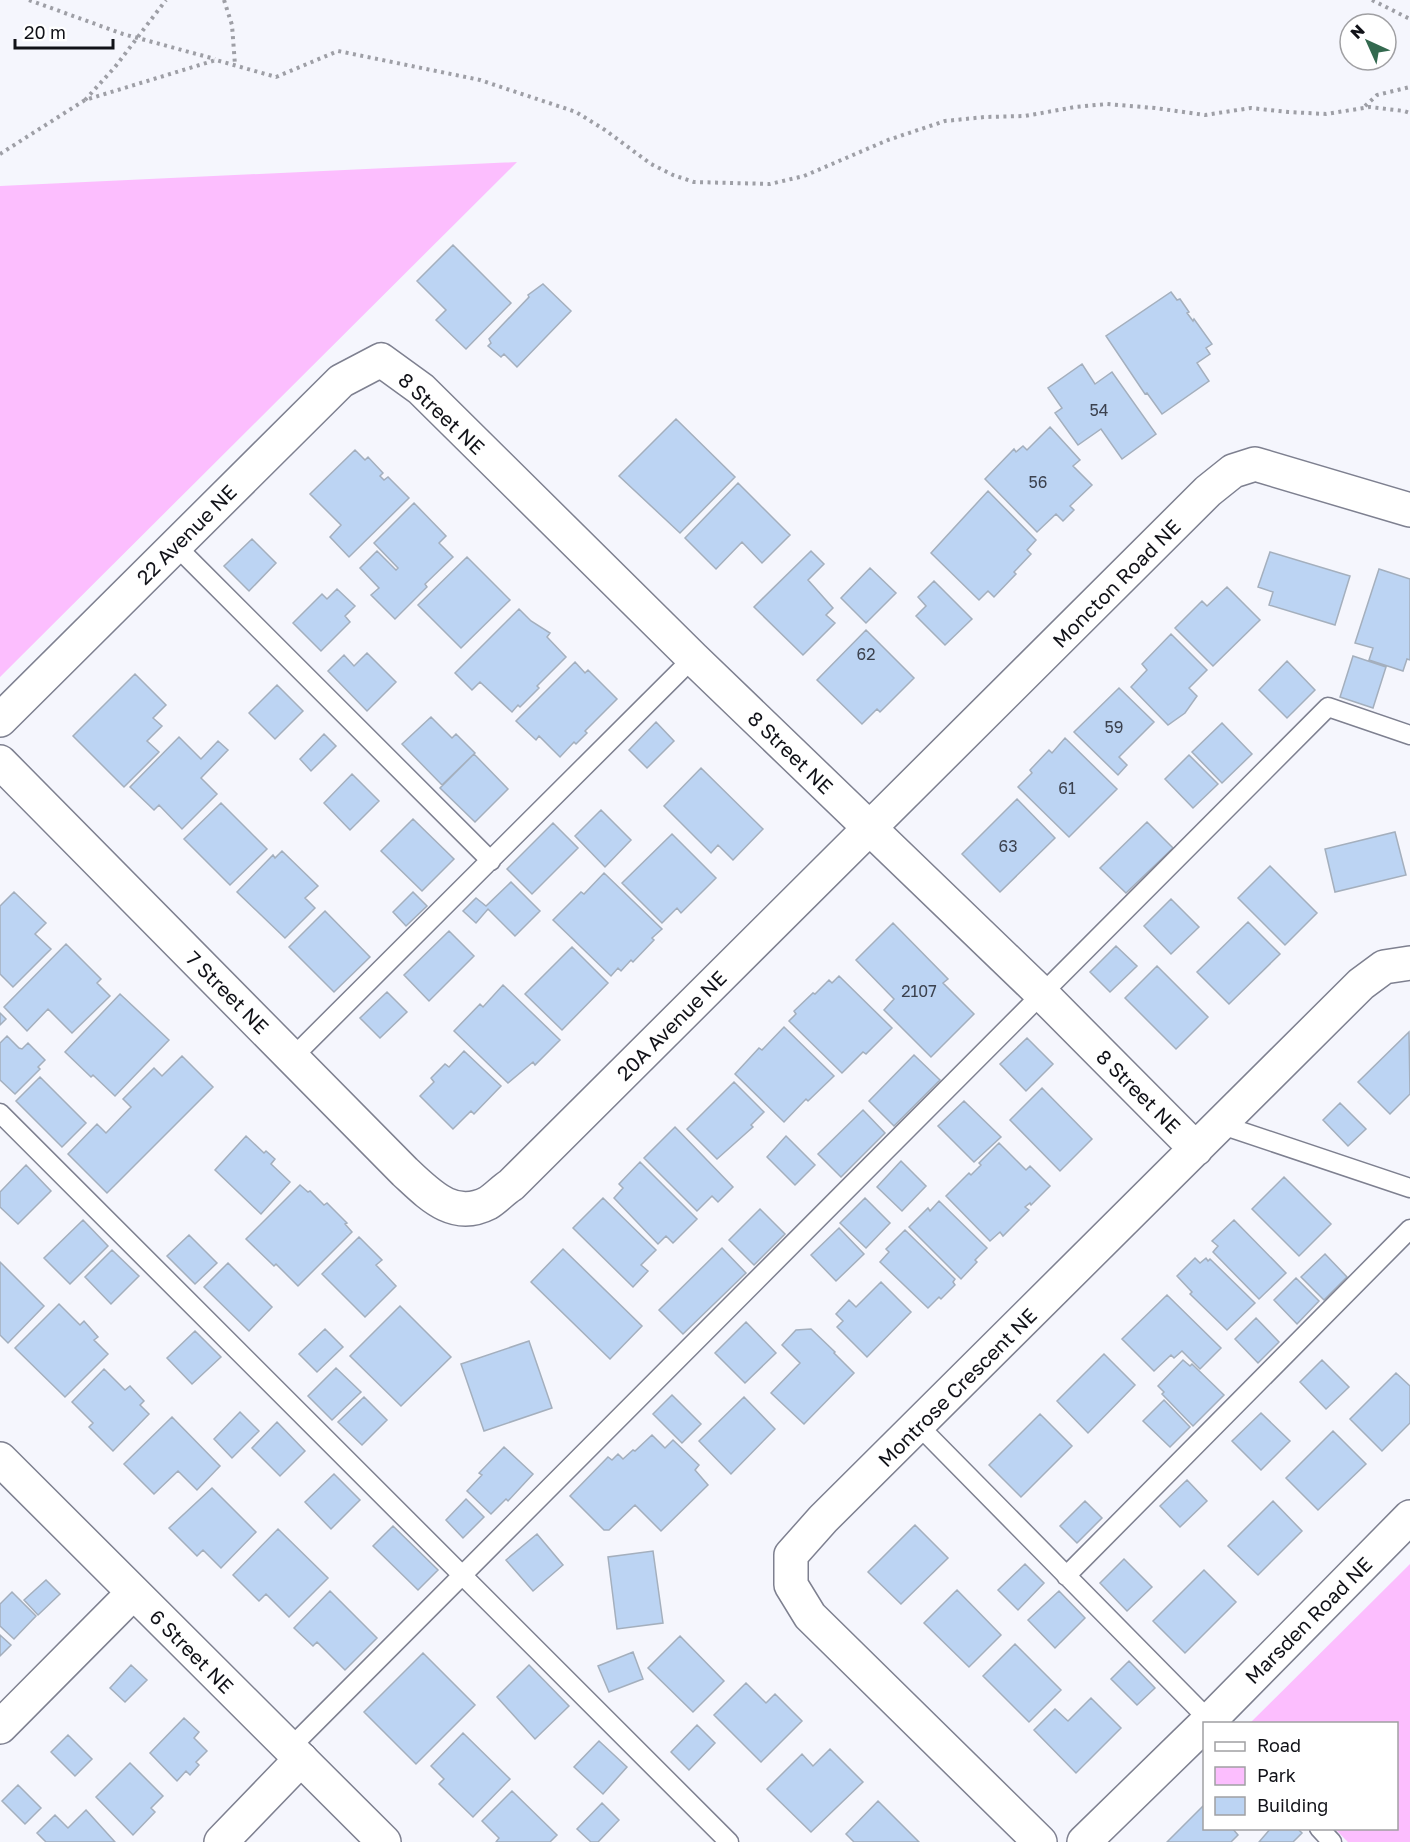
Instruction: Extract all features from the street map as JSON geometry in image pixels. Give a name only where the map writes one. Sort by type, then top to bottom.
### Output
[{"type":"street","name":"22 Avenue NE","points":[[0,720],[341,381],[381,360]]},
{"type":"street","name":"8 Street NE","points":[[381,360],[421,389],[693,658],[1042,994],[1196,1149]]},
{"type":"street","name":"Moncton Road NE","points":[[870,827],[1208,491],[1233,471],[1255,464],[1410,510]]},
{"type":"street","name":"7 Street NE","points":[[0,762],[405,1172],[436,1200],[464,1211]]},
{"type":"street","name":"20A Avenue NE","points":[[464,1211],[488,1203],[511,1185],[870,827]]},
{"type":"street","name":"Montrose Crescent NE","points":[[1040,1842],[810,1616],[791,1585],[791,1555],[824,1519],[1361,984],[1384,967],[1410,963]]},
{"type":"street","name":"6 Street NE","points":[[0,1459],[384,1842]]},
{"type":"street","name":"Marsden Road NE","points":[[1209,1722],[1410,1517]]},
{"type":"street","points":[[0,1727],[133,1593]]},
{"type":"street","name":"Marsden Road NE","points":[[1084,1842],[1203,1728]]},
{"type":"street","points":[[221,1842],[296,1754]]},
{"type":"lane","points":[[175,545],[490,861]]},
{"type":"lane","points":[[293,1057],[693,658]]},
{"type":"lane","points":[[296,1754],[463,1577],[1328,707],[1410,735]]},
{"type":"lane","points":[[0,1113],[729,1842]]},
{"type":"lane","points":[[1219,1124],[1410,1188]]},
{"type":"lane","points":[[1066,1576],[1410,1229]]},
{"type":"lane","points":[[919,1426],[1207,1722]]},
{"type":"lane","points":[[1321,1830],[1332,1842]]},
{"type":"path","points":[[29,0],[137,38],[276,77],[338,51],[480,80],[576,112],[651,164],[694,182],[770,184],[804,176],[888,140],[945,121],[1025,116],[1075,107],[1107,104],[1205,115],[1251,108],[1326,114],[1364,107],[1410,113]]},
{"type":"path","points":[[0,154],[85,100],[115,67],[166,0]]},
{"type":"path","points":[[224,0],[232,25],[235,65]]},
{"type":"path","points":[[1372,0],[1410,19]]},
{"type":"path","points":[[85,100],[216,60]]},
{"type":"path","points":[[1364,107],[1377,95],[1410,87]]},
{"type":"green space","points":[[517,162],[0,677],[0,186]]},
{"type":"green space","points":[[1410,1564],[1410,1842],[1348,1842],[1336,1830],[1398,1830],[1398,1722],[1251,1722]]},
{"type":"building","points":[[453,245],[511,303],[466,349],[436,320],[446,310],[417,281]]},
{"type":"building","points":[[543,284],[571,311],[517,367],[504,354],[501,357],[488,346],[491,343],[489,339],[529,297],[528,295]]},
{"type":"building","points":[[1171,292],[1177,300],[1180,299],[1189,312],[1187,313],[1212,344],[1206,348],[1210,354],[1197,363],[1209,381],[1162,414],[1147,393],[1145,394],[1106,336]]},
{"type":"building","points":[[1082,364],[1095,384],[1112,372],[1156,434],[1122,459],[1101,429],[1078,445],[1055,413],[1062,408],[1048,388]]},
{"type":"building","points":[[676,419],[735,477],[680,533],[619,476]]},
{"type":"building","points":[[1050,427],[1080,460],[1073,466],[1092,485],[1070,506],[1074,510],[1063,521],[1056,514],[1037,532],[985,479],[1014,449],[1016,452],[1023,446],[1027,450]]},
{"type":"building","points":[[355,450],[365,460],[368,457],[383,473],[380,476],[384,480],[388,477],[409,498],[349,557],[330,537],[341,525],[310,494]]},
{"type":"building","points":[[738,483],[790,535],[762,563],[742,542],[716,569],[685,538]]},
{"type":"building","points":[[988,491],[1036,540],[1027,550],[1031,554],[1014,572],[1016,574],[994,597],[988,591],[979,600],[931,553]]},
{"type":"building","points":[[414,503],[446,536],[439,543],[453,557],[425,584],[427,587],[395,619],[371,595],[379,588],[360,568],[377,551],[396,570],[398,568],[374,543]]},
{"type":"building","points":[[252,539],[276,563],[249,591],[224,566]]},
{"type":"building","points":[[811,551],[824,564],[808,580],[833,608],[826,615],[835,623],[803,655],[754,607]]},
{"type":"building","points":[[1270,552],[1350,576],[1335,625],[1269,605],[1273,592],[1258,587]]},
{"type":"building","points":[[467,557],[510,600],[461,648],[418,605]]},
{"type":"building","points":[[870,568],[896,593],[866,623],[841,598]]},
{"type":"building","points":[[1379,569],[1410,579],[1410,660],[1407,659],[1403,671],[1369,660],[1373,648],[1355,643]]},
{"type":"building","points":[[934,581],[972,619],[945,645],[916,616],[926,606],[918,597]]},
{"type":"building","points":[[1227,587],[1260,620],[1213,666],[1175,628],[1202,601],[1207,606]]},
{"type":"building","points":[[337,589],[355,606],[345,616],[350,622],[321,651],[293,623],[322,594],[327,599]]},
{"type":"building","points":[[519,609],[531,621],[550,633],[547,637],[566,657],[537,686],[539,688],[512,712],[480,682],[472,690],[455,673]]},
{"type":"building","points":[[866,630],[914,678],[880,712],[877,709],[862,724],[817,680]]},
{"type":"building","points":[[1171,634],[1207,670],[1189,688],[1197,696],[1185,713],[1168,725],[1131,687],[1147,670],[1142,664]]},
{"type":"building","points":[[367,653],[396,682],[367,711],[328,671],[344,655],[354,666]]},
{"type":"building","points":[[1353,656],[1386,667],[1373,708],[1340,697]]},
{"type":"building","points":[[1287,661],[1315,690],[1287,718],[1259,690]]},
{"type":"building","points":[[575,662],[585,673],[588,670],[617,699],[585,731],[587,733],[576,744],[574,742],[560,757],[539,736],[536,740],[516,721]]},
{"type":"building","points":[[135,674],[166,705],[153,718],[162,726],[147,741],[159,752],[124,787],[73,736]]},
{"type":"building","points":[[277,685],[303,711],[275,739],[249,713]]},
{"type":"building","points":[[1119,688],[1154,722],[1119,757],[1127,765],[1118,775],[1074,732]]},
{"type":"building","points":[[431,717],[452,738],[456,734],[475,753],[442,785],[402,744]]},
{"type":"building","points":[[656,722],[674,741],[647,768],[629,750]]},
{"type":"building","points":[[1222,723],[1252,754],[1222,783],[1192,752]]},
{"type":"building","points":[[324,734],[336,746],[311,771],[300,759]]},
{"type":"building","points":[[179,737],[201,759],[218,741],[228,750],[201,778],[217,794],[182,829],[159,805],[154,810],[130,787]]},
{"type":"building","points":[[1065,738],[1117,789],[1069,837],[1018,787],[1049,750],[1052,753]]},
{"type":"building","points":[[474,754],[508,789],[475,822],[440,788]]},
{"type":"building","points":[[1189,755],[1218,784],[1193,808],[1165,779]]},
{"type":"building","points":[[701,768],[763,829],[733,860],[718,845],[711,853],[664,806]]},
{"type":"building","points":[[352,774],[379,801],[350,830],[324,803]]},
{"type":"building","points":[[1017,799],[1055,838],[1000,892],[962,854]]},
{"type":"building","points":[[221,803],[267,849],[230,885],[184,839]]},
{"type":"building","points":[[601,810],[631,840],[605,867],[575,836]]},
{"type":"building","points":[[413,819],[454,859],[422,891],[381,851]]},
{"type":"building","points":[[1147,822],[1173,848],[1126,893],[1100,868]]},
{"type":"building","points":[[553,823],[578,848],[532,894],[507,869]]},
{"type":"building","points":[[1395,832],[1406,875],[1335,892],[1325,849]]},
{"type":"building","points":[[672,834],[716,878],[681,913],[677,908],[662,923],[622,883]]},
{"type":"building","points":[[282,851],[318,886],[305,898],[315,908],[285,938],[237,892],[273,855],[275,858]]},
{"type":"building","points":[[1270,866],[1317,913],[1285,945],[1238,898]]},
{"type":"building","points":[[604,873],[662,929],[633,962],[631,960],[621,971],[618,968],[611,976],[553,920],[581,892],[584,894]]},
{"type":"building","points":[[511,882],[540,911],[515,936],[488,909],[476,923],[463,911],[476,898],[486,906]]},
{"type":"building","points":[[14,892],[46,923],[35,934],[51,949],[13,987],[0,974],[0,906]]},
{"type":"building","points":[[413,892],[427,906],[406,926],[393,912]]},
{"type":"building","points":[[1171,899],[1199,927],[1171,954],[1144,926]]},
{"type":"building","points":[[325,911],[370,957],[334,992],[289,947]]},
{"type":"building","points":[[1248,922],[1280,954],[1229,1004],[1197,972]]},
{"type":"building","points":[[893,923],[948,979],[943,983],[974,1014],[931,1057],[884,1010],[894,999],[856,960]]},
{"type":"building","points":[[449,931],[474,956],[429,1001],[404,975]]},
{"type":"building","points":[[66,944],[101,979],[97,983],[110,996],[72,1033],[48,1009],[27,1031],[4,1007]]},
{"type":"building","points":[[1116,946],[1137,966],[1110,992],[1090,972]]},
{"type":"building","points":[[572,947],[608,983],[562,1030],[525,994]]},
{"type":"building","points":[[1157,966],[1208,1017],[1176,1049],[1125,998]]},
{"type":"building","points":[[839,976],[892,1028],[866,1054],[863,1052],[842,1073],[789,1021],[796,1014],[794,1011],[813,993],[815,994],[829,980],[832,983]]},
{"type":"building","points":[[503,985],[560,1040],[535,1065],[533,1062],[508,1083],[454,1031],[480,1004],[483,1007]]},
{"type":"building","points":[[387,992],[407,1012],[380,1038],[360,1018]]},
{"type":"building","points":[[120,994],[169,1040],[115,1096],[65,1052]]},
{"type":"building","points":[[0,1013],[6,1019],[0,1025]]},
{"type":"building","points":[[784,1027],[834,1076],[808,1101],[806,1099],[784,1122],[735,1074],[759,1048],[762,1050]]},
{"type":"building","points":[[1409,1032],[1410,1094],[1390,1114],[1358,1082]]},
{"type":"building","points":[[7,1036],[22,1049],[28,1043],[45,1060],[38,1067],[40,1069],[15,1094],[0,1080],[0,1043]]},
{"type":"building","points":[[1027,1038],[1053,1064],[1026,1091],[1000,1064]]},
{"type":"building","points":[[464,1051],[501,1086],[474,1114],[471,1111],[453,1129],[420,1096],[434,1082],[431,1078],[445,1064],[449,1067]]},
{"type":"building","points":[[914,1055],[940,1080],[894,1126],[869,1101]]},
{"type":"building","points":[[182,1056],[213,1087],[107,1193],[68,1154],[97,1124],[106,1133],[131,1107],[123,1099],[154,1068],[162,1076]]},
{"type":"building","points":[[40,1077],[86,1123],[62,1147],[16,1101]]},
{"type":"building","points":[[734,1082],[764,1112],[751,1125],[753,1127],[717,1159],[687,1129]]},
{"type":"building","points":[[1042,1088],[1092,1139],[1060,1171],[1010,1120]]},
{"type":"building","points":[[964,1101],[1001,1137],[974,1162],[938,1126]]},
{"type":"building","points":[[1340,1103],[1366,1129],[1348,1146],[1323,1120]]},
{"type":"building","points":[[863,1110],[885,1133],[841,1177],[818,1154]]},
{"type":"building","points":[[675,1127],[733,1187],[718,1202],[712,1196],[697,1211],[644,1158]]},
{"type":"building","points":[[246,1136],[264,1153],[266,1151],[275,1159],[271,1164],[290,1182],[261,1214],[215,1170]]},
{"type":"building","points":[[786,1136],[815,1165],[795,1185],[767,1157]]},
{"type":"building","points":[[999,1143],[1026,1170],[1030,1166],[1050,1186],[1031,1205],[1030,1203],[1025,1207],[1029,1210],[1003,1236],[1000,1232],[990,1241],[946,1196],[969,1173],[971,1175],[981,1165],[979,1163]]},
{"type":"building","points":[[901,1161],[926,1186],[902,1211],[877,1187]]},
{"type":"building","points":[[640,1162],[697,1219],[673,1243],[666,1236],[658,1244],[614,1198],[623,1188],[619,1184]]},
{"type":"building","points":[[26,1165],[51,1191],[18,1224],[0,1207],[0,1192]]},
{"type":"building","points":[[1284,1177],[1331,1224],[1299,1256],[1252,1209]]},
{"type":"building","points":[[300,1185],[324,1205],[327,1203],[347,1223],[345,1224],[352,1232],[298,1286],[246,1239]]},
{"type":"building","points":[[603,1198],[656,1250],[641,1265],[648,1271],[633,1287],[573,1228]]},
{"type":"building","points":[[865,1198],[890,1223],[866,1248],[840,1223]]},
{"type":"building","points":[[939,1201],[987,1248],[961,1279],[909,1227],[928,1208],[930,1211]]},
{"type":"building","points":[[760,1209],[785,1234],[754,1265],[729,1240]]},
{"type":"building","points":[[83,1220],[108,1246],[70,1284],[44,1258]]},
{"type":"building","points":[[1234,1220],[1286,1273],[1259,1299],[1213,1252],[1218,1246],[1212,1241]]},
{"type":"building","points":[[839,1228],[864,1254],[836,1281],[811,1255]]},
{"type":"building","points":[[905,1230],[955,1279],[953,1282],[955,1285],[928,1308],[880,1262],[889,1252],[886,1249]]},
{"type":"building","points":[[189,1235],[217,1263],[195,1284],[167,1256]]},
{"type":"building","points":[[359,1237],[382,1260],[376,1265],[396,1286],[365,1317],[322,1274]]},
{"type":"building","points":[[722,1248],[746,1273],[683,1334],[659,1310]]},
{"type":"building","points":[[563,1249],[642,1326],[610,1359],[531,1282]]},
{"type":"building","points":[[112,1250],[139,1276],[111,1304],[85,1277]]},
{"type":"building","points":[[1325,1254],[1347,1277],[1324,1300],[1301,1277]]},
{"type":"building","points":[[1195,1258],[1200,1263],[1206,1258],[1208,1261],[1210,1259],[1255,1303],[1227,1330],[1190,1294],[1192,1292],[1177,1276]]},
{"type":"building","points":[[0,1262],[44,1306],[8,1343],[0,1335]]},
{"type":"building","points":[[228,1263],[272,1307],[249,1331],[204,1287]]},
{"type":"building","points":[[1296,1278],[1319,1301],[1297,1324],[1274,1300]]},
{"type":"building","points":[[881,1282],[911,1312],[867,1357],[837,1327],[843,1321],[836,1314],[849,1300],[856,1307]]},
{"type":"building","points":[[1167,1295],[1221,1348],[1200,1369],[1182,1351],[1174,1358],[1171,1355],[1154,1371],[1122,1339]]},
{"type":"building","points":[[59,1304],[80,1325],[84,1321],[98,1337],[94,1340],[108,1354],[65,1397],[15,1348]]},
{"type":"building","points":[[400,1306],[451,1357],[401,1406],[350,1356]]},
{"type":"building","points":[[1256,1318],[1279,1342],[1258,1363],[1235,1339]]},
{"type":"building","points":[[746,1322],[776,1353],[745,1383],[715,1353]]},
{"type":"building","points":[[325,1329],[343,1347],[317,1372],[299,1354]]},
{"type":"building","points":[[811,1329],[854,1373],[804,1424],[771,1393],[800,1363],[782,1345],[796,1330]]},
{"type":"building","points":[[195,1331],[221,1357],[192,1384],[167,1358]]},
{"type":"building","points":[[529,1341],[552,1408],[484,1431],[461,1364]]},
{"type":"building","points":[[1104,1354],[1135,1385],[1088,1433],[1057,1401]]},
{"type":"building","points":[[1183,1360],[1190,1366],[1192,1364],[1224,1395],[1193,1426],[1162,1394],[1164,1392],[1158,1386]]},
{"type":"building","points":[[1322,1360],[1349,1387],[1326,1409],[1300,1382]]},
{"type":"building","points":[[336,1368],[361,1392],[332,1420],[308,1396]]},
{"type":"building","points":[[104,1369],[125,1390],[130,1386],[144,1401],[140,1405],[149,1414],[113,1451],[89,1427],[93,1423],[72,1402]]},
{"type":"building","points":[[1396,1373],[1410,1386],[1410,1423],[1382,1451],[1350,1419]]},
{"type":"building","points":[[672,1395],[701,1424],[682,1443],[653,1414]]},
{"type":"building","points":[[364,1397],[387,1420],[362,1445],[338,1422]]},
{"type":"building","points":[[744,1397],[775,1429],[731,1474],[699,1441]]},
{"type":"building","points":[[1164,1400],[1190,1427],[1170,1447],[1143,1421]]},
{"type":"building","points":[[240,1412],[259,1431],[232,1458],[214,1439]]},
{"type":"building","points":[[1261,1413],[1290,1441],[1261,1470],[1232,1441]]},
{"type":"building","points":[[1040,1414],[1072,1446],[1021,1497],[989,1465]]},
{"type":"building","points":[[172,1417],[220,1466],[197,1490],[178,1471],[154,1494],[124,1464]]},
{"type":"building","points":[[277,1422],[305,1451],[280,1476],[252,1448]]},
{"type":"building","points":[[1333,1431],[1366,1464],[1318,1510],[1286,1478]]},
{"type":"building","points":[[652,1435],[665,1448],[673,1440],[699,1465],[695,1470],[708,1485],[661,1531],[635,1505],[609,1530],[604,1530],[570,1496],[608,1457],[612,1460],[618,1454],[623,1459]]},
{"type":"building","points":[[504,1447],[533,1474],[508,1501],[506,1499],[491,1514],[467,1491],[482,1475],[479,1473]]},
{"type":"building","points":[[334,1474],[360,1500],[331,1529],[305,1502]]},
{"type":"building","points":[[1187,1480],[1207,1501],[1180,1527],[1160,1506]]},
{"type":"building","points":[[212,1488],[256,1532],[221,1568],[203,1550],[197,1556],[169,1528]]},
{"type":"building","points":[[466,1499],[484,1517],[463,1538],[446,1520]]},
{"type":"building","points":[[1085,1501],[1102,1518],[1077,1543],[1060,1526]]},
{"type":"building","points":[[1273,1501],[1302,1531],[1258,1575],[1228,1546]]},
{"type":"building","points":[[915,1525],[948,1558],[901,1604],[868,1572]]},
{"type":"building","points":[[393,1526],[438,1570],[418,1590],[373,1546]]},
{"type":"building","points":[[278,1529],[328,1578],[289,1617],[266,1594],[259,1601],[233,1575]]},
{"type":"building","points":[[537,1534],[563,1565],[533,1591],[506,1560]]},
{"type":"building","points":[[653,1551],[663,1623],[617,1629],[608,1557]]},
{"type":"building","points":[[1124,1559],[1152,1587],[1127,1611],[1100,1583]]},
{"type":"building","points":[[1025,1564],[1044,1583],[1018,1610],[998,1590]]},
{"type":"building","points":[[1204,1570],[1236,1602],[1185,1653],[1153,1621]]},
{"type":"building","points":[[46,1580],[60,1594],[38,1615],[24,1600]]},
{"type":"building","points":[[957,1590],[1001,1635],[969,1667],[924,1623]]},
{"type":"building","points":[[330,1591],[377,1638],[345,1670],[317,1642],[313,1646],[294,1628]]},
{"type":"building","points":[[1059,1591],[1085,1618],[1055,1648],[1028,1620]]},
{"type":"building","points":[[12,1592],[36,1616],[14,1639],[0,1626],[0,1604]]},
{"type":"building","points":[[0,1635],[11,1645],[0,1656]]},
{"type":"building","points":[[680,1636],[724,1681],[693,1712],[648,1668]]},
{"type":"building","points":[[1015,1644],[1061,1690],[1029,1722],[983,1676]]},
{"type":"building","points":[[633,1652],[643,1679],[609,1692],[598,1666]]},
{"type":"building","points":[[423,1653],[475,1705],[416,1764],[364,1712]]},
{"type":"building","points":[[1129,1661],[1155,1688],[1137,1705],[1111,1679]]},
{"type":"building","points":[[131,1665],[147,1680],[125,1702],[110,1688]]},
{"type":"building","points":[[529,1665],[569,1706],[535,1739],[497,1697]]},
{"type":"building","points":[[746,1683],[766,1703],[775,1694],[802,1721],[761,1762],[714,1715]]},
{"type":"building","points":[[1091,1698],[1121,1728],[1076,1773],[1034,1730],[1055,1709],[1068,1721]]},
{"type":"building","points":[[184,1718],[199,1732],[194,1738],[207,1751],[196,1762],[199,1765],[190,1775],[186,1771],[177,1781],[150,1753]]},
{"type":"building","points":[[697,1725],[715,1743],[689,1770],[671,1752]]},
{"type":"building","points":[[463,1733],[510,1779],[473,1817],[439,1784],[444,1779],[431,1766]]},
{"type":"building","points":[[68,1735],[92,1759],[75,1776],[51,1752]]},
{"type":"building","points":[[599,1741],[627,1767],[603,1794],[574,1767]]},
{"type":"building","points":[[830,1749],[863,1782],[811,1832],[767,1789],[802,1754],[813,1766]]},
{"type":"building","points":[[130,1763],[163,1796],[151,1808],[155,1812],[133,1835],[96,1797]]},
{"type":"building","points":[[18,1785],[41,1808],[25,1824],[2,1801]]},
{"type":"building","points":[[512,1791],[557,1835],[550,1842],[496,1842],[499,1838],[482,1821]]},
{"type":"building","points":[[878,1801],[919,1842],[854,1842],[846,1834]]},
{"type":"building","points":[[602,1803],[619,1820],[598,1842],[591,1842],[577,1829]]},
{"type":"building","points":[[1203,1806],[1203,1830],[1234,1830],[1238,1835],[1231,1842],[1167,1842]]},
{"type":"building","points":[[86,1810],[115,1842],[46,1842],[37,1833],[55,1815],[68,1828]]},
{"type":"building","points":[[1269,1830],[1299,1830],[1302,1833],[1293,1842],[1259,1842]]}]
